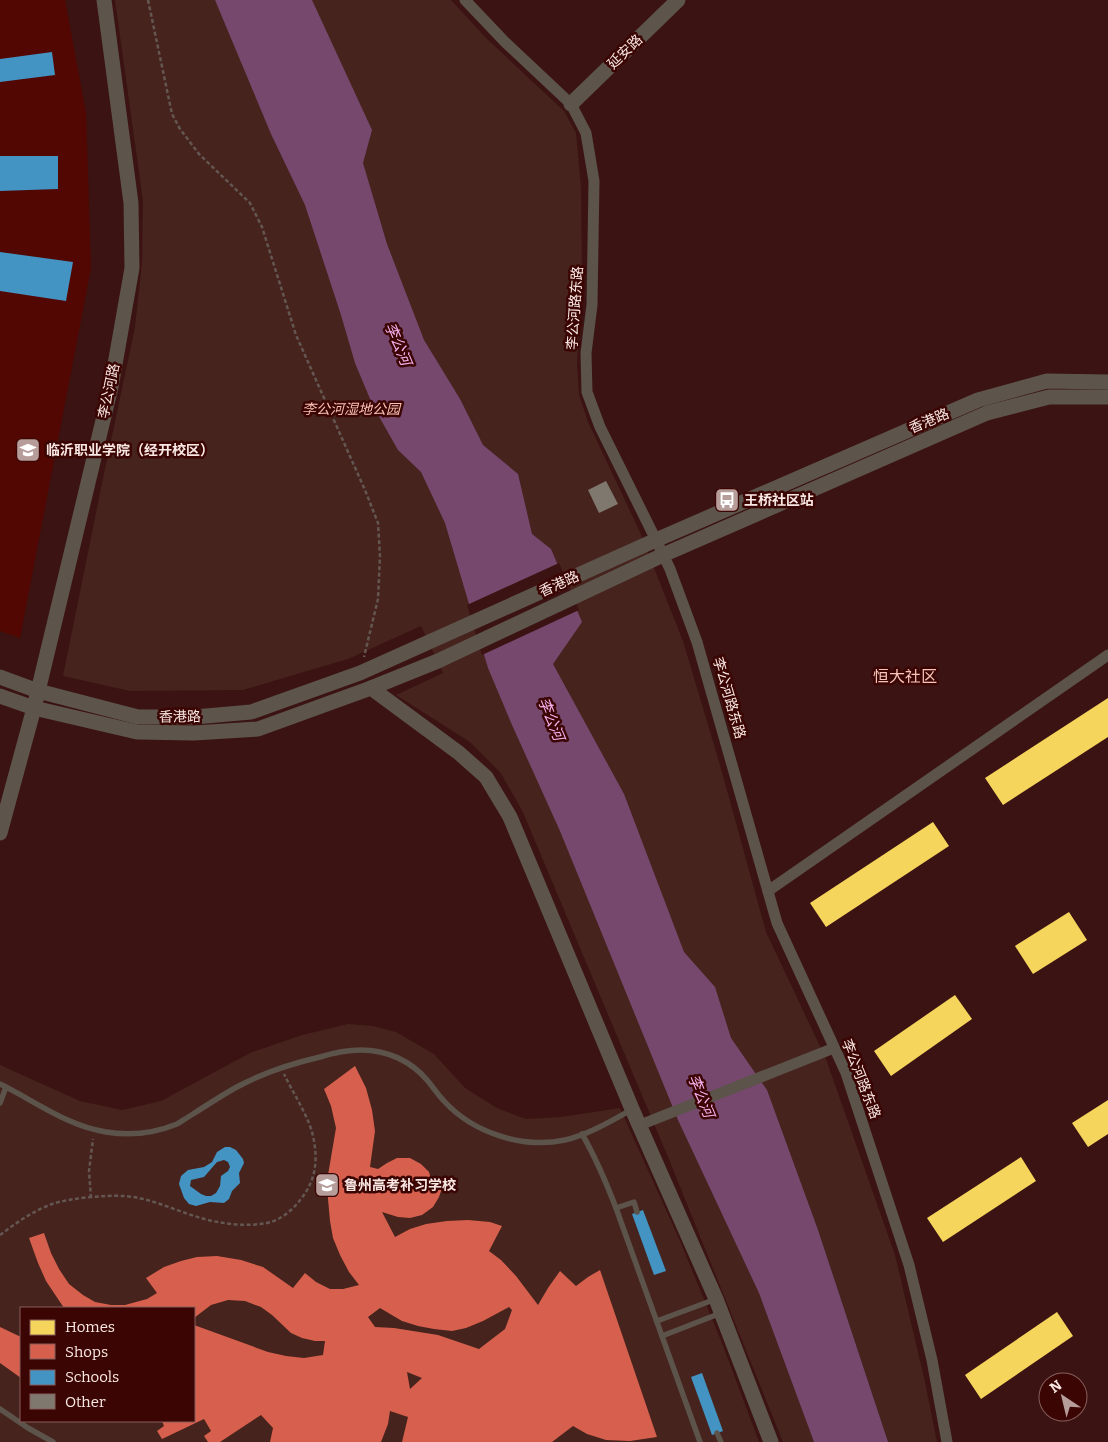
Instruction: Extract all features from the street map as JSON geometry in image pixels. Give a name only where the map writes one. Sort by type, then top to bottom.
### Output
[{"type":"main road","name":"李公河路","points":[[0,833],[34,708],[111,387],[132,268],[131,203],[104,0]]},
{"type":"main road","name":"延安路","points":[[571,104],[678,0]]},
{"type":"main road","name":"香港路","points":[[0,677],[38,691],[138,717],[195,717],[251,712],[360,673],[656,540],[978,400],[1047,381],[1108,382]]},
{"type":"main road","name":"香港路","points":[[0,696],[34,708],[137,732],[194,733],[258,728],[438,662],[663,555],[987,413],[1049,397],[1108,397]]},
{"type":"main road","points":[[371,688],[459,753],[486,777],[510,817],[632,1109],[719,1306],[771,1442]]},
{"type":"street","name":"李公河路东路","points":[[465,0],[505,42],[571,104],[586,133],[594,181],[592,305],[586,353],[587,392],[600,426],[670,569],[697,642],[777,923],[846,1073],[909,1265],[932,1360],[947,1442]]},
{"type":"street","points":[[768,891],[1108,655]]},
{"type":"street","points":[[640,1125],[834,1048]]},
{"type":"lane","points":[[0,1103],[3,1085],[65,1119],[95,1130],[129,1135],[150,1132],[177,1124],[236,1088],[269,1072],[339,1052],[360,1050],[380,1052],[396,1057],[413,1066],[452,1109],[470,1123],[494,1134],[519,1141],[544,1142],[566,1140],[632,1109]]},
{"type":"lane","points":[[582,1134],[603,1175],[616,1208],[700,1442]]},
{"type":"lane","points":[[616,1208],[634,1202],[637,1212]]},
{"type":"lane","points":[[657,1321],[719,1306]]},
{"type":"lane","points":[[662,1336],[719,1306]]},
{"type":"lane","points":[[0,1409],[53,1442]]},
{"type":"lane","points":[[717,1433],[721,1442]]},
{"type":"path","points":[[148,0],[172,114],[180,129],[200,154],[250,203],[262,228],[296,335],[378,523],[380,556],[378,599],[360,673]]},
{"type":"path","points":[[0,1235],[33,1213],[54,1204],[114,1196],[136,1197],[191,1216],[234,1224],[254,1225],[269,1223],[286,1214],[302,1199],[310,1186],[315,1170],[316,1150],[311,1130],[280,1068]]},
{"type":"path","points":[[91,1198],[89,1182],[90,1160],[95,1130]]},
{"type":"shaded area","name":"临沂职业学院（经开校区）","points":[[0,0],[65,0],[86,113],[91,268],[20,638],[0,631]]},
{"type":"green space","name":"李公河湿地公园","points":[[115,0],[451,0],[487,39],[564,111],[576,133],[581,187],[582,276],[577,364],[579,395],[588,422],[639,530],[683,641],[720,765],[766,932],[826,1059],[895,1255],[937,1442],[783,1442],[668,1157],[522,810],[500,772],[470,742],[396,695],[443,673],[421,626],[348,659],[243,690],[130,691],[63,676],[135,327],[142,263],[143,201]]},
{"type":"green space","name":"鲁州高考补习学校","points":[[348,1024],[373,1026],[396,1032],[434,1054],[465,1088],[497,1108],[526,1119],[561,1117],[620,1108],[680,1241],[722,1343],[759,1442],[0,1442],[0,1065],[80,1101],[122,1110],[161,1101],[250,1053],[302,1035]]},
{"type":"water","name":"李公河","points":[[215,0],[312,0],[372,130],[363,163],[387,244],[424,340],[460,399],[483,445],[518,474],[532,534],[551,549],[582,622],[553,664],[624,794],[684,952],[715,987],[731,1038],[767,1090],[818,1230],[888,1442],[814,1442],[759,1293],[678,1120],[560,831],[488,668],[445,523],[421,472],[398,450],[373,406],[355,363],[305,205],[271,134]]},
{"type":"pier","points":[[559,563],[579,610],[482,655],[467,605]]},
{"type":"building: Homes","points":[[1108,698],[1108,737],[1003,805],[985,778]]},
{"type":"building: Homes","points":[[933,822],[949,846],[826,927],[810,903]]},
{"type":"building: Homes","points":[[1069,912],[1087,940],[1033,974],[1015,946]]},
{"type":"building: Homes","points":[[955,995],[972,1019],[891,1076],[874,1051]]},
{"type":"building: Homes","points":[[1108,1100],[1108,1134],[1088,1147],[1072,1123]]},
{"type":"building: Homes","points":[[1021,1157],[1036,1181],[943,1242],[927,1218]]},
{"type":"building: Homes","points":[[1057,1312],[1073,1336],[981,1399],[965,1375]]},
{"type":"building: Shops","points":[[355,1066],[366,1088],[372,1110],[375,1131],[370,1167],[378,1169],[397,1158],[410,1158],[421,1164],[429,1172],[432,1183],[442,1181],[439,1197],[433,1207],[422,1215],[410,1218],[398,1217],[382,1212],[395,1237],[410,1229],[426,1224],[447,1221],[490,1222],[502,1226],[489,1251],[501,1260],[516,1276],[538,1305],[560,1271],[576,1286],[600,1270],[657,1437],[630,1441],[606,1440],[587,1434],[573,1426],[552,1442],[402,1442],[408,1417],[390,1411],[388,1424],[381,1442],[270,1442],[273,1428],[261,1415],[220,1442],[208,1442],[204,1436],[211,1431],[204,1419],[162,1439],[157,1431],[164,1426],[162,1422],[195,1422],[195,1325],[268,1352],[286,1356],[304,1358],[323,1355],[325,1341],[302,1338],[291,1333],[261,1307],[245,1301],[228,1300],[211,1305],[195,1317],[195,1307],[63,1307],[46,1281],[29,1238],[44,1233],[51,1253],[69,1284],[95,1302],[111,1305],[125,1305],[147,1299],[157,1293],[146,1278],[164,1267],[197,1257],[217,1256],[241,1260],[263,1267],[293,1288],[305,1273],[316,1282],[330,1289],[343,1289],[359,1285],[340,1255],[333,1238],[330,1221],[328,1175],[336,1128],[331,1106],[324,1089]],"holes":[[[509,1307],[512,1310],[505,1329],[479,1349],[438,1335],[375,1327],[368,1317],[380,1308],[402,1321],[418,1326],[452,1331],[483,1321]],[[407,1372],[422,1378],[410,1389]]]},
{"type":"building: Shops","points":[[0,1327],[20,1337],[20,1377],[0,1363]]},
{"type":"building: Schools","points":[[52,52],[55,75],[0,82],[0,59]]},
{"type":"building: Schools","points":[[0,156],[58,156],[58,189],[0,191]]},
{"type":"building: Schools","points":[[0,252],[73,262],[66,301],[0,291]]},
{"type":"building: Schools","points":[[225,1147],[230,1147],[236,1150],[243,1159],[244,1163],[239,1173],[240,1183],[224,1203],[210,1202],[196,1206],[189,1204],[184,1198],[179,1184],[181,1176],[188,1170],[204,1167],[212,1162],[217,1152]],"holes":[[[224,1160],[228,1162],[230,1167],[221,1176],[220,1186],[216,1193],[206,1196],[190,1186],[191,1180],[204,1177],[217,1162]]]},
{"type":"building: Schools","points":[[643,1210],[666,1271],[654,1275],[632,1214]]},
{"type":"building: Schools","points":[[702,1373],[723,1431],[712,1435],[691,1377]]},
{"type":"building: Other","points":[[606,481],[618,504],[599,513],[588,490]]},
{"type":"place","name":"临沂职业学院（经开校区）","points":[[28,450]]},
{"type":"place","name":"王桥社区站","points":[[727,500]]},
{"type":"place","name":"鲁州高考补习学校","points":[[327,1185]]},
{"type":"district","name":"恒大社区","points":[[905,676]]}]
